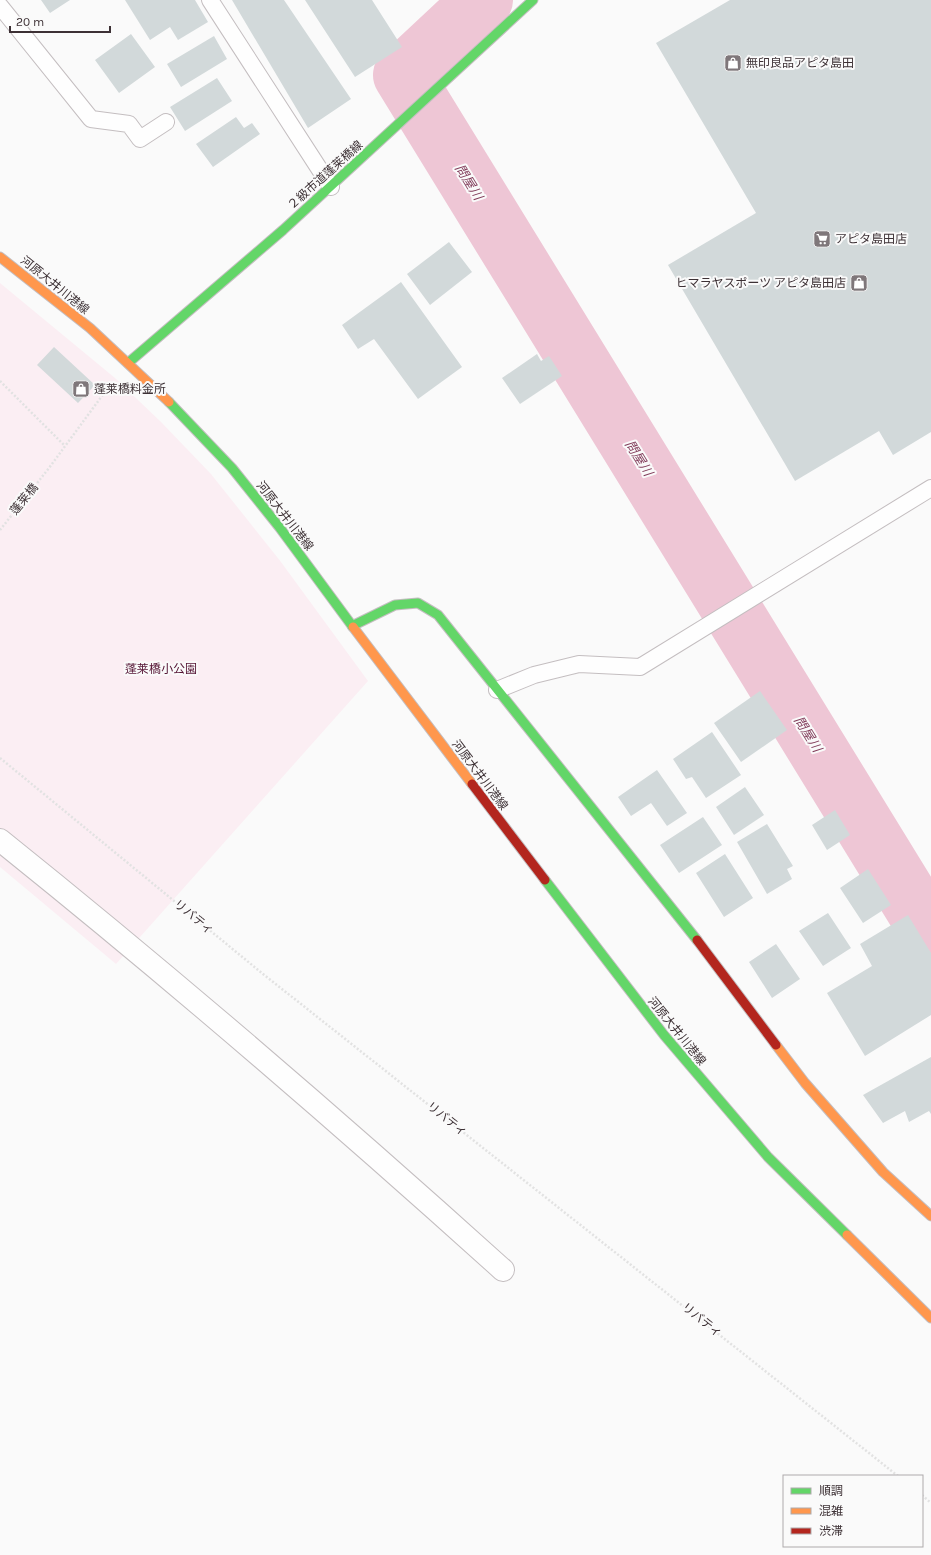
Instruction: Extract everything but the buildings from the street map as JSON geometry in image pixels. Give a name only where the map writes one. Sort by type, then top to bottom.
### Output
[{"type":"street","name":"２級市道蓬莱橋線","points":[[128,363],[331,186],[534,0]]},
{"type":"street","name":"河原大井川港線","points":[[0,257],[90,328],[160,393],[232,468],[280,528],[352,626],[664,1035],[768,1157],[931,1318]]},
{"type":"street","points":[[352,626],[395,605],[418,603],[438,615],[711,958],[805,1083],[882,1172],[931,1216]]},
{"type":"street","points":[[0,840],[98,918],[357,1138],[503,1270]]},
{"type":"lane","points":[[210,0],[331,186]]},
{"type":"lane","points":[[0,6],[91,119],[129,124],[140,139],[166,122]]},
{"type":"lane","points":[[497,690],[534,675],[578,664],[640,666],[931,488]]},
{"type":"path","name":"蓬莱橋","points":[[0,530],[128,363]]},
{"type":"path","points":[[0,381],[65,446]]},
{"type":"path","name":"リバティ","points":[[0,758],[263,974],[897,1475]]},
{"type":"path","points":[[923,1496],[931,1502]]},
{"type":"green space","name":"蓬莱橋小公園","points":[[0,283],[115,378],[161,422],[211,474],[281,562],[368,681],[116,964],[0,867]]},
{"type":"waterway","name":"問屋川","points":[[483,0],[403,75],[931,934]]},
{"type":"traffic: fast","points":[[128,363],[283,230],[533,0]]},
{"type":"traffic: fast","points":[[169,402],[232,468],[280,528],[353,627]]},
{"type":"traffic: fast","points":[[352,626],[395,605],[418,603],[438,615],[697,940]]},
{"type":"traffic: fast","points":[[545,880],[664,1035],[768,1157],[847,1235]]},
{"type":"traffic: slow","points":[[0,257],[90,328],[169,402]]},
{"type":"traffic: slow","points":[[353,627],[472,784]]},
{"type":"traffic: slow","points":[[776,1045],[805,1083],[883,1172],[931,1216]]},
{"type":"traffic: slow","points":[[847,1235],[931,1318]]},
{"type":"traffic: jam","points":[[472,784],[545,880]]},
{"type":"traffic: jam","points":[[697,940],[776,1045]]},
{"type":"place","name":"無印良品アピタ島田","points":[[733,63]]},
{"type":"place","name":"アピタ島田店","points":[[822,239]]},
{"type":"place","name":"ヒマラヤスポーツ アピタ島田店","points":[[859,283]]},
{"type":"place","name":"蓬莱橋料金所","points":[[81,389]]}]
